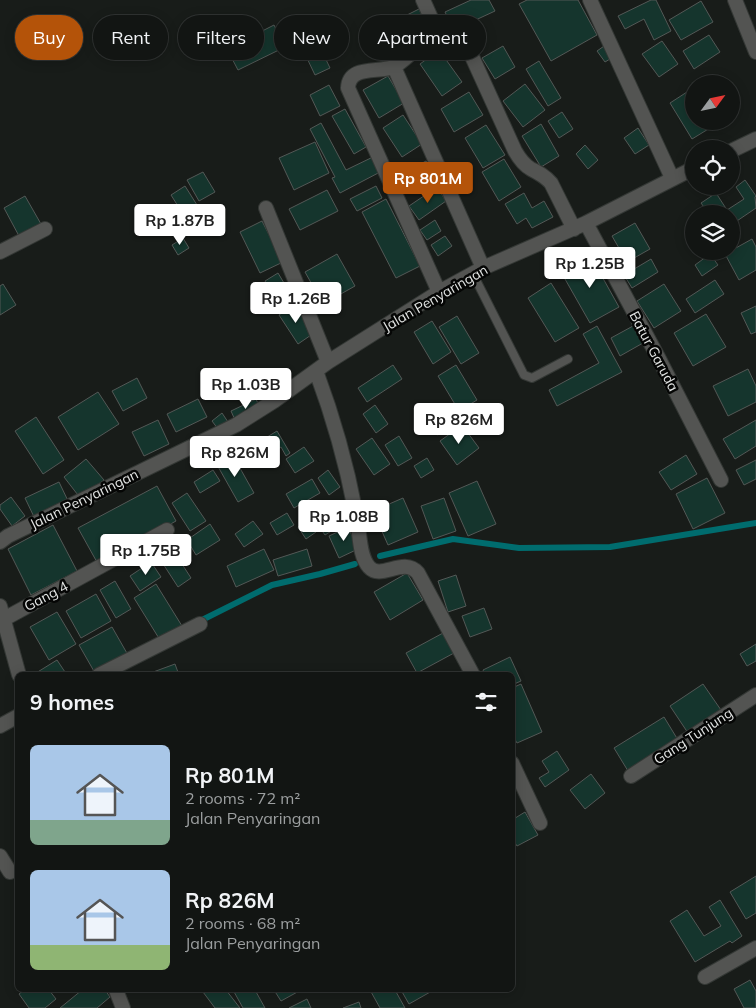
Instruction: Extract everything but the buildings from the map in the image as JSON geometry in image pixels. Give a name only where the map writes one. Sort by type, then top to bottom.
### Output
[{"type":"street","points":[[423,0],[436,29],[435,32],[394,67],[360,72],[350,79],[348,88],[439,292]]},
{"type":"street","points":[[590,0],[672,178]]},
{"type":"street","points":[[735,0],[756,52]]},
{"type":"street","name":"Batur Garuda","points":[[473,60],[514,151],[530,168],[546,176],[580,226],[662,366],[721,480]]},
{"type":"street","points":[[394,67],[478,271]]},
{"type":"street","points":[[740,146],[756,139]]},
{"type":"street","name":"Jalan Penyaringan","points":[[0,542],[8,536],[236,425],[274,401],[328,362],[439,292],[478,271],[580,226],[685,172]]},
{"type":"street","points":[[266,208],[328,362]]},
{"type":"street","points":[[0,252],[45,229]]},
{"type":"street","points":[[316,371],[332,414],[352,488],[363,555],[368,566],[380,571],[406,566],[414,568],[471,672]]},
{"type":"street","name":"Gang 4","points":[[2,612],[167,530]]},
{"type":"street","points":[[2,612],[18,672]]},
{"type":"street","points":[[105,672],[200,624]]},
{"type":"street","name":"Gang Tunjung","points":[[631,776],[756,695]]},
{"type":"street","points":[[0,726],[15,718]]},
{"type":"street","points":[[515,768],[540,822]]},
{"type":"street","points":[[0,856],[10,872]]},
{"type":"street","points":[[705,977],[756,948]]},
{"type":"street","points":[[117,992],[123,1008]]},
{"type":"lane","points":[[478,271],[524,375],[532,378],[568,359]]},
{"type":"waterway","points":[[380,556],[453,539],[519,548],[610,547],[756,523]]},
{"type":"waterway","points":[[198,622],[272,585],[355,564]]}]
